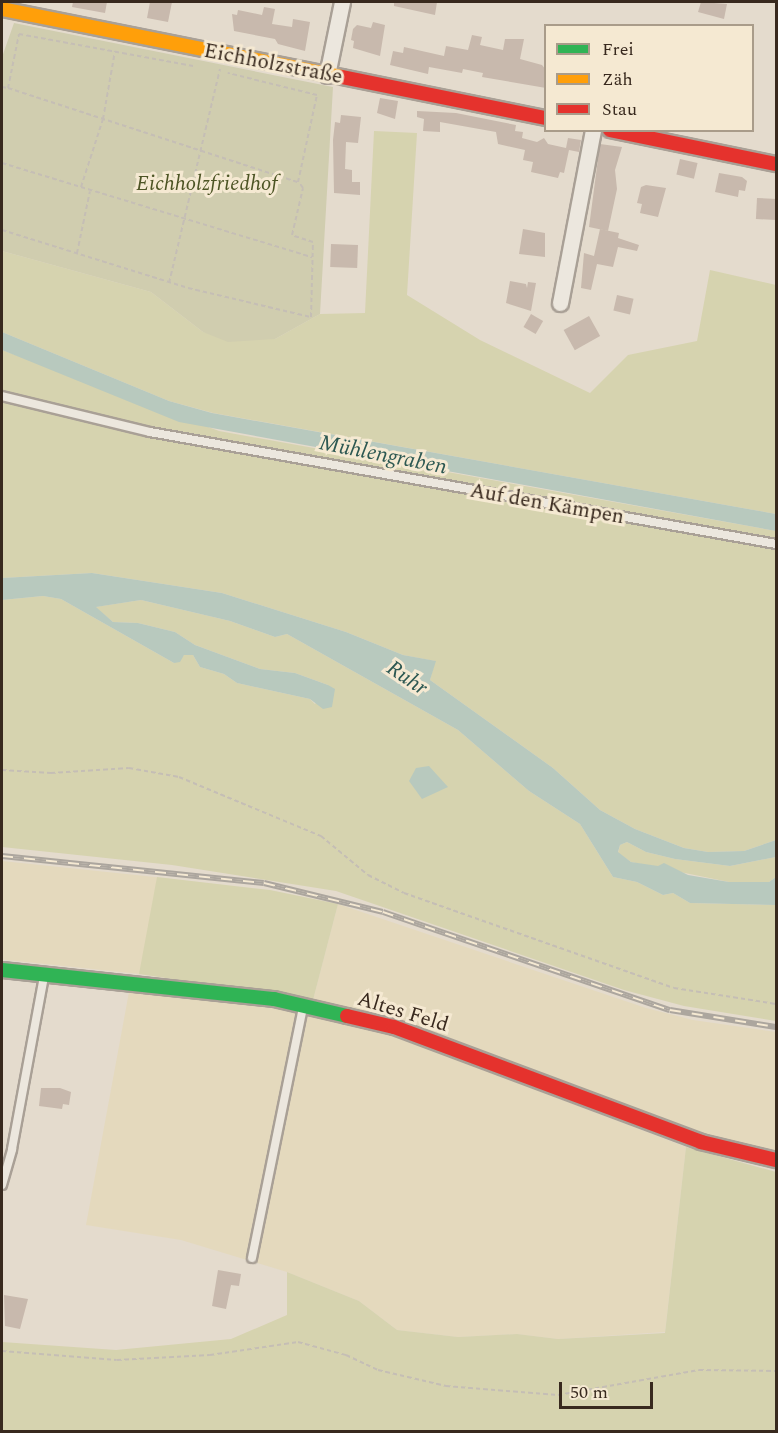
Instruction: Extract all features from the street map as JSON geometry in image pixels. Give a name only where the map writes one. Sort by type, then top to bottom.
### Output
[{"type":"main road","name":"Eichholzstraße","points":[[10,8],[223,54],[544,118]]},
{"type":"main road","points":[[620,132],[777,164]]},
{"type":"main road","name":"Altes Feld","points":[[2,970],[274,999],[394,1028],[701,1142],[777,1160]]},
{"type":"street","points":[[327,75],[342,2]]},
{"type":"street","points":[[560,303],[593,132]]},
{"type":"lane","name":"Auf den Kämpen","points":[[2,396],[150,432],[777,544]]},
{"type":"lane","points":[[2,1185],[12,1149],[44,975]]},
{"type":"lane","points":[[252,1258],[303,1006]]},
{"type":"path","points":[[8,88],[19,33],[196,66]]},
{"type":"path","points":[[81,187],[103,119],[115,51]]},
{"type":"path","points":[[169,283],[203,150],[223,54]]},
{"type":"path","points":[[208,69],[317,94],[298,182]]},
{"type":"path","points":[[2,87],[298,182],[303,188],[292,235],[313,242],[311,317],[169,283],[2,230]]},
{"type":"path","points":[[2,163],[312,257]]},
{"type":"path","points":[[77,253],[90,191]]},
{"type":"path","points":[[2,770],[51,773],[129,768],[179,777],[321,836],[380,883],[404,893],[674,988],[777,1004]]},
{"type":"path","points":[[2,1352],[117,1360],[210,1355],[298,1342],[346,1355],[378,1370],[446,1386],[558,1395],[699,1370],[777,1371]]},
{"type":"shaded area","points":[[374,131],[417,133],[407,295],[480,340],[590,393],[628,355],[697,341],[710,270],[776,285],[776,514],[213,413],[169,401],[2,332],[2,251],[151,292],[203,332],[275,339],[320,314],[365,313]]},
{"type":"shaded area","points":[[2,350],[219,431],[776,531],[776,542],[152,429],[2,394]]},
{"type":"shaded area","points":[[2,400],[180,441],[776,548],[776,840],[744,851],[708,852],[684,848],[635,829],[600,810],[553,768],[430,680],[435,661],[403,655],[346,632],[222,593],[92,573],[2,578]]},
{"type":"shaded area","points":[[43,596],[61,599],[174,663],[184,655],[193,655],[200,667],[224,674],[237,683],[310,699],[315,704],[328,685],[295,673],[260,669],[195,645],[175,632],[138,623],[113,622],[95,607],[141,600],[230,621],[275,637],[287,634],[458,730],[529,791],[580,824],[613,877],[637,882],[663,895],[673,893],[690,903],[776,905],[776,1021],[684,1006],[624,990],[336,891],[172,865],[2,847],[2,600]]},
{"type":"shaded area","points":[[627,842],[646,852],[675,859],[730,866],[776,857],[776,877],[769,882],[729,882],[631,862],[618,853],[620,845]]},
{"type":"shaded area","points":[[2,861],[157,877],[147,975],[2,960]]},
{"type":"shaded area","points":[[157,877],[270,890],[338,904],[313,1000],[139,974]]},
{"type":"shaded area","points":[[338,904],[646,1008],[693,1020],[776,1032],[776,1154],[747,1150],[313,1000]]},
{"type":"shaded area","points":[[129,992],[297,1011],[394,1036],[686,1147],[665,1332],[558,1339],[517,1334],[458,1337],[397,1330],[359,1301],[287,1272],[181,1240],[86,1225]]},
{"type":"shaded area","points":[[686,1147],[776,1172],[776,1431],[2,1431],[2,1342],[116,1350],[231,1339],[287,1315],[287,1272],[359,1301],[397,1330],[458,1337],[517,1334],[558,1339],[665,1333]]},
{"type":"green space","name":"Eichholzfriedhof","points":[[14,23],[333,87],[320,314],[275,339],[228,342],[203,332],[151,292],[2,251],[2,57]]},
{"type":"water","name":"Mühlengraben","points":[[2,332],[169,401],[212,413],[776,514],[776,531],[179,422],[2,350]]},
{"type":"water","name":"Ruhr","points":[[92,573],[222,593],[346,632],[403,655],[436,661],[430,680],[553,768],[600,810],[635,829],[684,848],[708,852],[744,851],[776,840],[776,857],[730,866],[675,859],[646,852],[627,842],[620,845],[618,852],[631,862],[658,866],[664,863],[688,875],[729,882],[769,882],[776,877],[776,905],[690,903],[673,893],[663,895],[637,882],[613,877],[580,824],[529,791],[458,730],[287,634],[275,637],[230,621],[141,600],[96,607],[113,622],[138,623],[175,632],[195,645],[260,669],[295,673],[328,685],[335,689],[332,707],[323,709],[310,699],[237,683],[224,674],[200,667],[193,655],[184,655],[180,662],[174,663],[61,599],[43,596],[2,600],[2,578]]},
{"type":"water","points":[[429,766],[448,787],[422,799],[409,781],[416,768]]},
{"type":"building","points":[[73,2],[107,2],[105,13],[72,7]]},
{"type":"building","points":[[150,2],[172,2],[168,22],[147,18]]},
{"type":"building","points":[[394,2],[437,2],[435,15],[394,6]]},
{"type":"building","points":[[701,2],[727,4],[724,19],[698,12]]},
{"type":"building","points":[[264,7],[275,9],[272,24],[292,27],[293,19],[310,22],[305,51],[278,44],[275,39],[234,31],[232,14],[237,15],[238,10],[262,15]]},
{"type":"building","points":[[373,22],[385,25],[380,56],[353,48],[354,41],[351,40],[353,29],[357,25],[371,28]]},
{"type":"building","points":[[472,35],[482,37],[480,45],[503,50],[505,39],[524,39],[520,59],[542,65],[544,88],[482,77],[483,73],[463,69],[462,73],[429,67],[428,74],[390,65],[393,51],[403,53],[404,47],[444,56],[446,46],[468,50]]},
{"type":"building","points":[[380,98],[398,101],[395,119],[377,113]]},
{"type":"building","points":[[417,111],[456,113],[516,125],[515,131],[523,132],[522,138],[537,142],[544,138],[548,144],[566,148],[568,138],[581,140],[579,152],[569,150],[564,173],[560,172],[558,178],[531,172],[533,162],[523,160],[525,150],[498,144],[496,132],[440,122],[440,132],[423,131],[424,119],[417,117]]},
{"type":"building","points":[[341,115],[361,117],[358,143],[346,142],[345,169],[352,170],[352,182],[360,182],[360,195],[334,193],[333,140],[335,122],[340,123]]},
{"type":"building","points":[[600,144],[622,147],[615,170],[617,189],[608,231],[589,227]]},
{"type":"building","points":[[680,159],[698,163],[694,179],[676,175]]},
{"type":"building","points":[[719,173],[742,177],[747,181],[745,191],[739,190],[738,197],[715,192]]},
{"type":"building","points":[[646,185],[666,188],[658,217],[640,213],[642,204],[637,203],[641,187]]},
{"type":"building","points":[[757,198],[776,199],[776,220],[756,219]]},
{"type":"building","points":[[523,229],[545,233],[545,257],[519,254]]},
{"type":"building","points":[[600,229],[619,233],[618,238],[639,245],[637,251],[618,247],[613,267],[597,264],[591,290],[581,288],[584,253],[594,256]]},
{"type":"building","points":[[331,244],[358,245],[357,268],[330,267]]},
{"type":"building","points":[[510,281],[526,284],[527,288],[528,282],[536,283],[531,311],[506,303]]},
{"type":"building","points":[[617,295],[634,299],[630,314],[613,311]]},
{"type":"building","points":[[531,314],[543,321],[536,334],[524,327]]},
{"type":"building","points":[[589,316],[600,336],[575,350],[564,330]]},
{"type":"building","points":[[41,1088],[60,1088],[71,1092],[69,1105],[63,1104],[62,1109],[39,1106]]},
{"type":"building","points":[[218,1270],[241,1274],[239,1286],[231,1285],[226,1309],[212,1306]]},
{"type":"building","points":[[4,1295],[28,1299],[20,1329],[5,1326]]},
{"type":"railway","points":[[2,856],[264,883],[383,912],[670,1010],[776,1027]]},
{"type":"traffic: fast","points":[[2,970],[274,999],[347,1016]]},
{"type":"traffic: slow","points":[[2,9],[342,77]]},
{"type":"traffic: jam","points":[[342,77],[544,118]]},
{"type":"traffic: jam","points":[[620,132],[776,164]]},
{"type":"traffic: jam","points":[[347,1016],[394,1027],[701,1142],[776,1160]]}]
